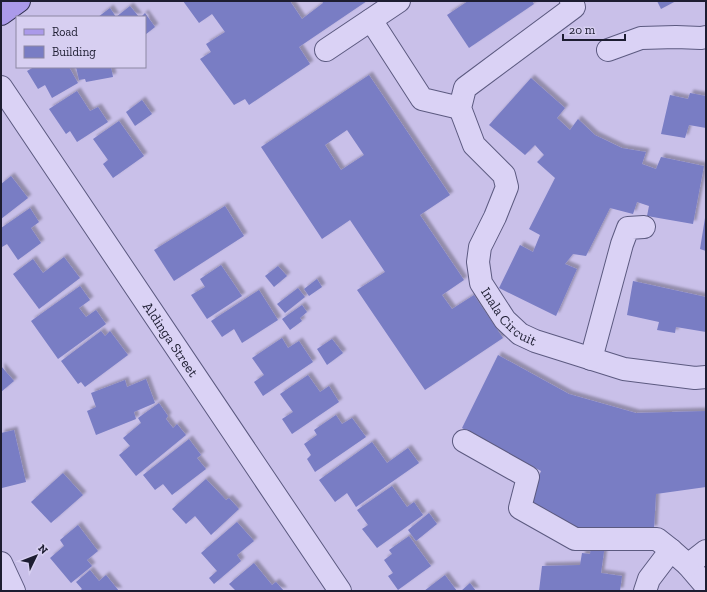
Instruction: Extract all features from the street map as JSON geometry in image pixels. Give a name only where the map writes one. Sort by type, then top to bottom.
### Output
[{"type":"main road","points":[[1,14],[19,1]]},
{"type":"street","points":[[326,50],[399,1]]},
{"type":"street","points":[[371,20],[422,99],[460,108],[465,88],[574,7],[571,1]]},
{"type":"street","points":[[608,50],[641,38],[706,37]]},
{"type":"street","name":"Aldinga Street","points":[[1,87],[340,591]]},
{"type":"street","name":"Inala Circuit","points":[[460,108],[474,145],[504,175],[507,187],[495,217],[480,247],[478,262],[481,282],[505,320],[520,334],[535,341],[624,369],[695,378],[706,377]]},
{"type":"street","points":[[591,358],[622,244],[628,228],[644,227]]},
{"type":"street","points":[[464,441],[528,477],[520,508],[575,539],[657,539],[672,550],[688,565],[706,586]]},
{"type":"street","points":[[645,591],[649,579],[672,550]]},
{"type":"street","points":[[688,565],[706,551]]},
{"type":"street","points":[[1,563],[14,591]]},
{"type":"building","points":[[183,1],[290,1],[302,19],[323,3],[322,1],[367,1],[299,47],[310,64],[249,105],[245,99],[234,105],[200,59],[211,52],[206,44],[225,32],[212,14],[199,23]]},
{"type":"building","points":[[468,1],[532,1],[534,4],[469,48],[447,15]]},
{"type":"building","points":[[657,1],[676,1],[661,9]]},
{"type":"building","points":[[130,6],[138,16],[117,16]]},
{"type":"building","points":[[110,8],[115,16],[99,16]]},
{"type":"building","points":[[145,13],[155,27],[146,34],[146,16],[142,16]]},
{"type":"building","points":[[32,68],[70,68],[78,83],[52,98],[45,85],[38,89],[27,71]]},
{"type":"building","points":[[76,68],[111,68],[113,77],[86,82],[85,79],[79,80]]},
{"type":"building","points":[[369,75],[450,195],[420,215],[464,280],[442,295],[452,309],[474,295],[503,338],[425,390],[357,290],[385,272],[350,220],[322,239],[261,147]],"holes":[[[347,130],[364,155],[341,170],[325,145]]]},
{"type":"building","points":[[531,78],[565,108],[557,118],[570,130],[578,119],[595,135],[622,148],[646,152],[642,164],[656,169],[661,157],[704,166],[693,224],[647,216],[649,206],[637,202],[633,214],[610,208],[586,256],[573,254],[565,264],[577,269],[556,316],[499,288],[520,245],[533,252],[540,235],[529,229],[555,178],[537,162],[544,155],[535,145],[525,155],[489,125]]},
{"type":"building","points":[[77,91],[90,111],[98,107],[108,122],[77,142],[70,131],[66,134],[49,109]]},
{"type":"building","points":[[690,93],[706,96],[706,128],[689,125],[685,138],[661,134],[670,95],[688,99]]},
{"type":"building","points":[[142,100],[152,114],[135,126],[126,112]]},
{"type":"building","points":[[119,121],[144,156],[113,178],[103,164],[108,160],[93,139]]},
{"type":"building","points":[[11,176],[28,198],[1,219],[1,184]]},
{"type":"building","points":[[225,206],[244,236],[174,281],[154,250]]},
{"type":"building","points":[[30,208],[39,222],[31,228],[41,243],[18,260],[7,244],[2,247],[1,246],[1,228]]},
{"type":"building","points":[[706,218],[706,251],[700,249]]},
{"type":"building","points":[[64,257],[80,278],[39,309],[13,274],[33,259],[43,273]]},
{"type":"building","points":[[221,265],[242,296],[207,319],[191,295],[205,287],[200,279]]},
{"type":"building","points":[[278,266],[287,276],[274,287],[265,276]]},
{"type":"building","points":[[317,279],[322,287],[309,296],[304,289]]},
{"type":"building","points":[[633,281],[706,297],[706,332],[676,327],[675,333],[657,330],[659,322],[627,315]]},
{"type":"building","points":[[80,286],[90,300],[79,308],[86,317],[96,310],[106,324],[58,359],[31,321]]},
{"type":"building","points":[[298,288],[305,297],[285,313],[277,304]]},
{"type":"building","points":[[259,290],[278,320],[242,343],[234,329],[222,337],[211,321]]},
{"type":"building","points":[[302,305],[307,312],[300,318],[302,321],[290,330],[282,319]]},
{"type":"building","points":[[101,331],[105,336],[110,331],[128,355],[85,387],[81,382],[78,384],[61,361]]},
{"type":"building","points":[[282,338],[288,348],[299,341],[313,362],[263,396],[254,382],[264,375],[252,358]]},
{"type":"building","points":[[332,339],[343,353],[327,365],[317,349]]},
{"type":"building","points":[[498,355],[569,394],[636,413],[706,411],[706,487],[656,494],[654,529],[607,530],[601,573],[622,576],[620,591],[539,591],[542,566],[580,565],[582,553],[590,554],[593,533],[566,526],[526,508],[541,471],[462,428]]},
{"type":"building","points":[[1,366],[14,381],[1,392]]},
{"type":"building","points":[[308,375],[320,392],[329,386],[339,402],[292,434],[282,419],[293,412],[280,394]]},
{"type":"building","points":[[146,379],[155,403],[134,412],[136,419],[96,435],[87,411],[96,407],[91,393],[125,380],[127,387]]},
{"type":"building","points":[[159,403],[168,416],[166,419],[173,428],[177,424],[186,435],[136,476],[119,455],[130,446],[123,438],[141,423],[138,418]]},
{"type":"building","points":[[336,415],[342,424],[352,418],[366,437],[315,472],[307,459],[311,455],[304,444],[317,435],[314,430]]},
{"type":"building","points":[[14,430],[26,482],[2,488],[1,433]]},
{"type":"building","points":[[189,439],[201,455],[197,458],[206,469],[172,495],[163,484],[155,490],[143,475]]},
{"type":"building","points":[[372,442],[387,463],[408,448],[419,463],[356,507],[347,493],[335,502],[319,480]]},
{"type":"building","points":[[63,473],[83,495],[51,523],[31,502]]},
{"type":"building","points":[[206,479],[226,500],[229,498],[239,509],[211,535],[195,516],[186,524],[172,509]]},
{"type":"building","points":[[392,486],[407,507],[414,502],[423,515],[377,548],[362,529],[368,525],[357,510]]},
{"type":"building","points":[[429,513],[437,524],[416,541],[408,530]]},
{"type":"building","points":[[237,522],[254,541],[237,555],[241,561],[214,584],[209,578],[217,571],[201,553]]},
{"type":"building","points":[[78,525],[98,551],[87,560],[92,566],[71,583],[50,558],[64,546],[60,540]]},
{"type":"building","points":[[409,536],[431,566],[398,590],[388,576],[393,573],[384,560],[392,554],[389,550]]},
{"type":"building","points":[[254,563],[272,585],[276,582],[284,591],[236,591],[229,584]]},
{"type":"building","points":[[90,570],[99,581],[106,575],[119,591],[79,591],[82,589],[76,582]]},
{"type":"building","points":[[445,575],[457,591],[424,591]]},
{"type":"building","points":[[470,583],[476,591],[461,591]]}]
